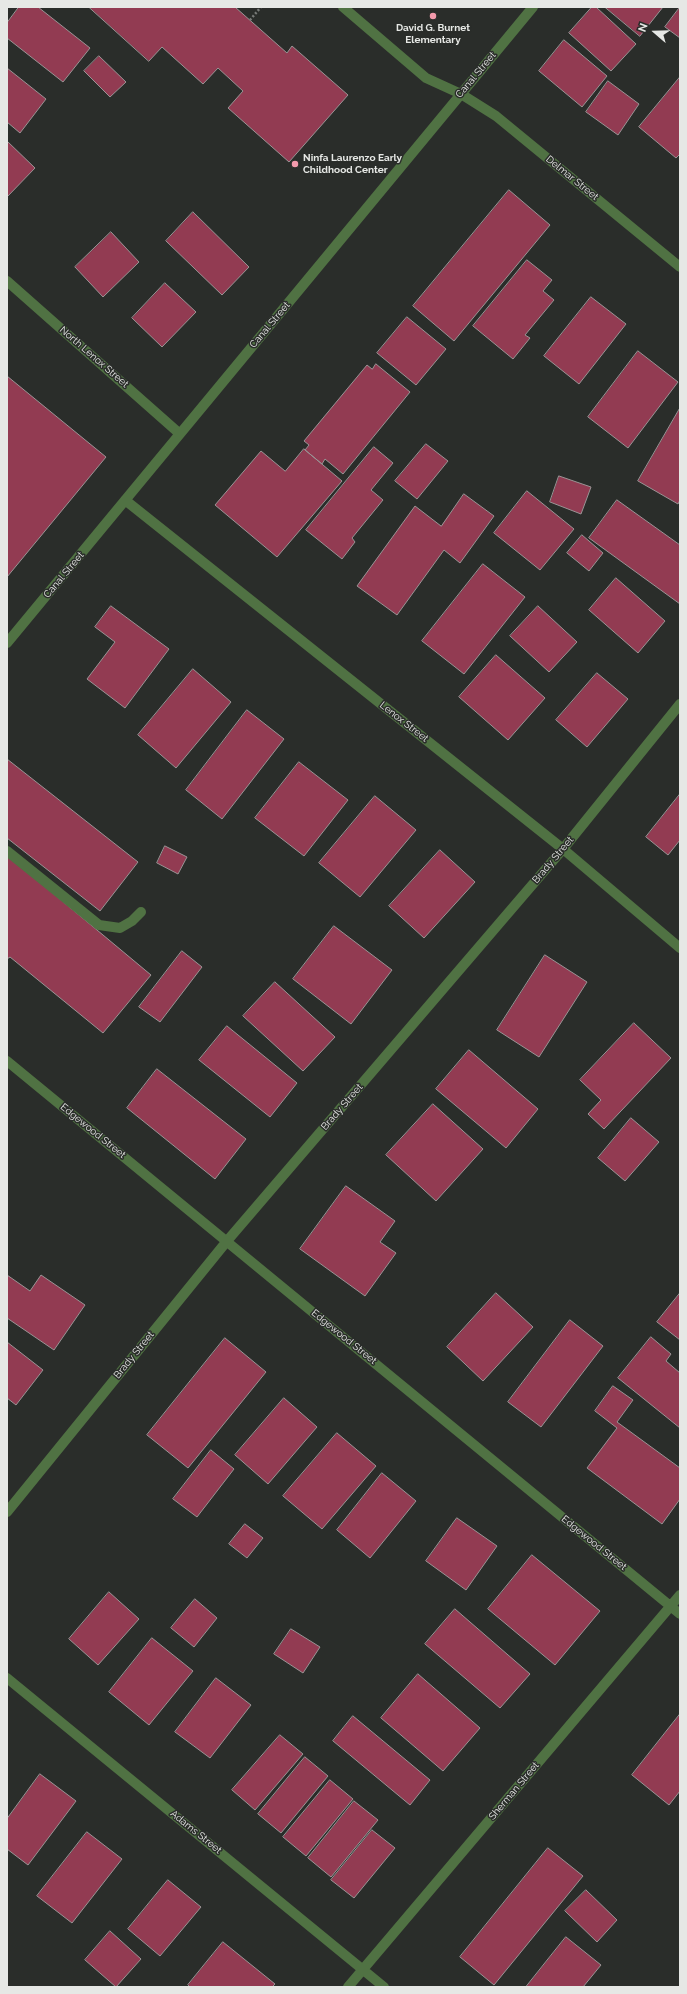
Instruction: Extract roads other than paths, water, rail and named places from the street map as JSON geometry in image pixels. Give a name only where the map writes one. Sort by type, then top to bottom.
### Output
[{"type":"street","name":"Delmar Street","points":[[343,7],[426,78],[461,94],[496,116],[680,267]]},
{"type":"street","name":"Canal Street","points":[[7,643],[533,7]]},
{"type":"street","name":"North Lenox Street","points":[[7,281],[180,434]]},
{"type":"street","name":"Lenox Street","points":[[125,500],[563,848],[680,948]]},
{"type":"street","name":"Brady Street","points":[[7,1512],[227,1241],[563,848],[680,704]]},
{"type":"street","points":[[7,851],[99,925],[120,928],[132,921],[141,912]]},
{"type":"street","name":"Edgewood Street","points":[[7,1061],[680,1614]]},
{"type":"street","name":"Sherman Street","points":[[348,1987],[680,1595]]},
{"type":"street","name":"Adams Street","points":[[7,1678],[384,1987]]},
{"type":"place","name":"David G. Burnet Elementary","points":[[433,16]]},
{"type":"place","name":"Ninfa Laurenzo Early Childhood Center","points":[[295,164]]}]
